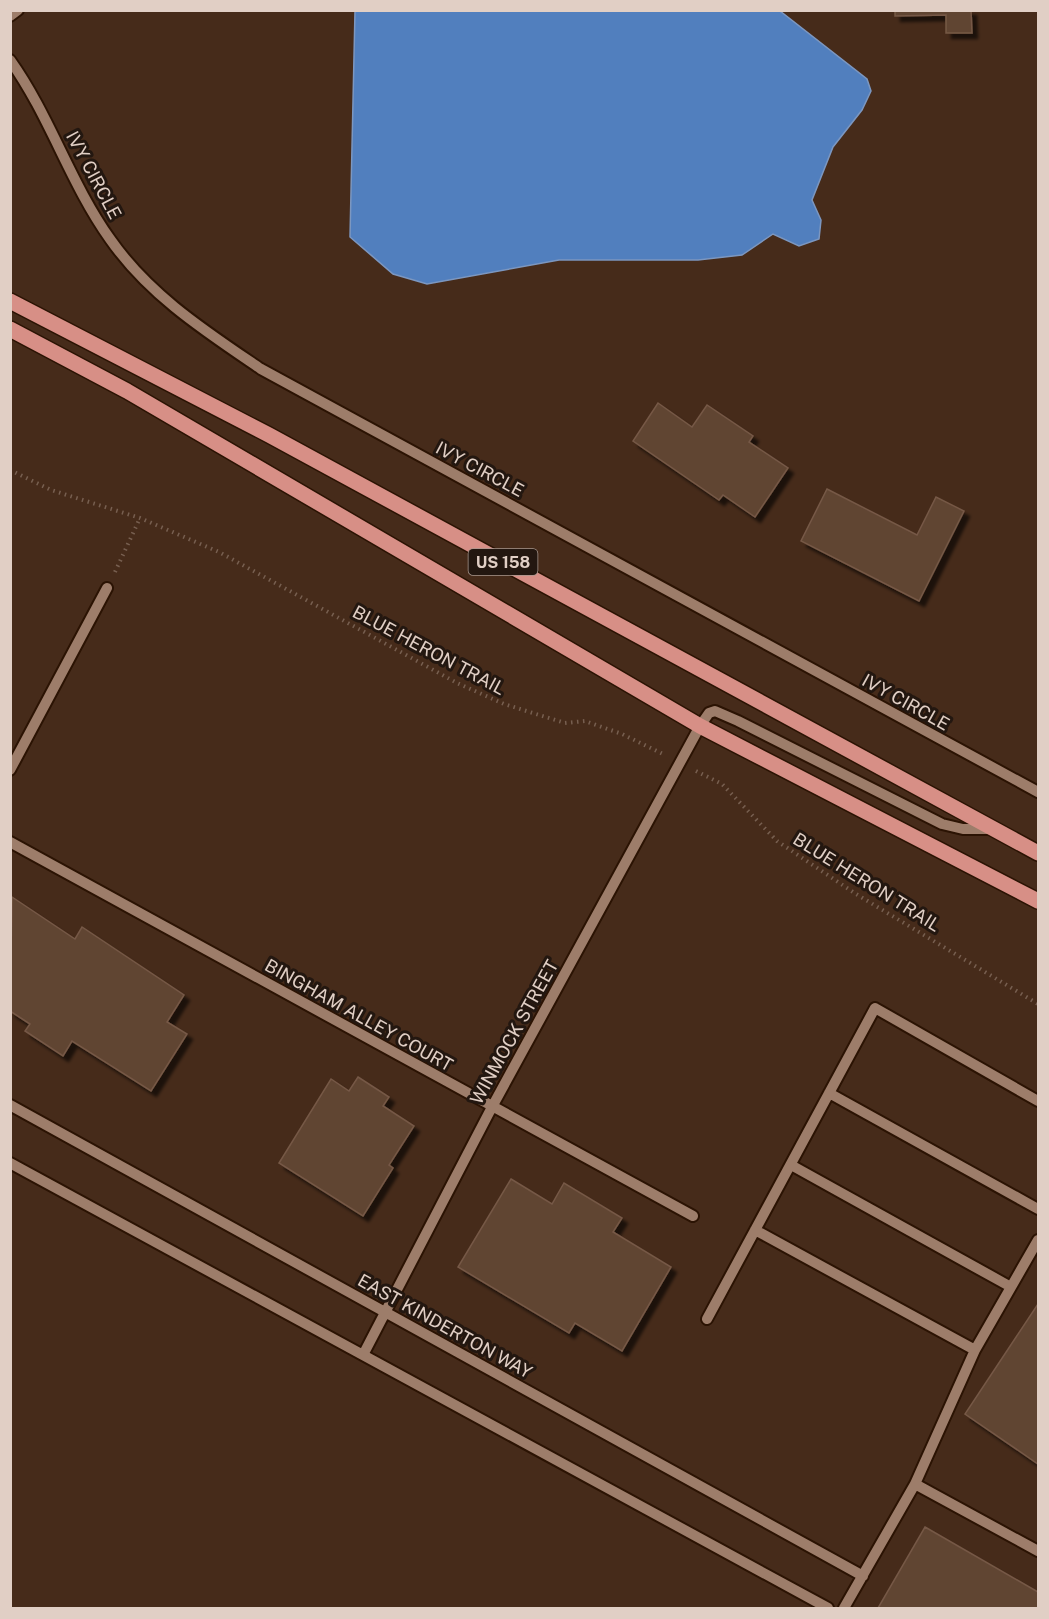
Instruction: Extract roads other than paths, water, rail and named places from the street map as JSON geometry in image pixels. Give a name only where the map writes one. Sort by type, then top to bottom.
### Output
[{"type":"main road","name":"US 158","points":[[10,301],[268,435],[1038,853]]},
{"type":"main road","name":"US 158","points":[[10,329],[128,391],[700,726],[1038,901]]},
{"type":"street","points":[[10,16],[18,10]]},
{"type":"street","name":"IVY CIRCLE","points":[[10,60],[38,105],[110,239],[160,297],[214,337],[261,369],[1038,792]]},
{"type":"street","points":[[10,770],[107,588]]},
{"type":"street","points":[[700,726],[710,713],[715,711],[942,824],[963,829],[992,829]]},
{"type":"street","name":"WINMOCK STREET","points":[[363,1355],[492,1107],[700,726]]},
{"type":"street","name":"BINGHAM ALLEY COURT","points":[[10,842],[693,1216]]},
{"type":"street","points":[[707,1318],[875,1008],[1038,1101]]},
{"type":"street","points":[[829,1093],[1038,1209]]},
{"type":"street","name":"EAST KINDERTON WAY","points":[[10,1106],[863,1576]]},
{"type":"street","points":[[10,1163],[828,1608]]},
{"type":"street","points":[[790,1165],[1011,1287]]},
{"type":"street","points":[[756,1230],[975,1350]]},
{"type":"street","points":[[844,1608],[915,1484],[975,1350],[1038,1240]]},
{"type":"street","points":[[915,1484],[1038,1551]]},
{"type":"water","points":[[355,11],[780,11],[867,79],[871,91],[862,110],[833,147],[812,200],[821,220],[819,239],[799,246],[773,234],[742,255],[698,260],[559,260],[427,284],[393,274],[350,237]]}]
